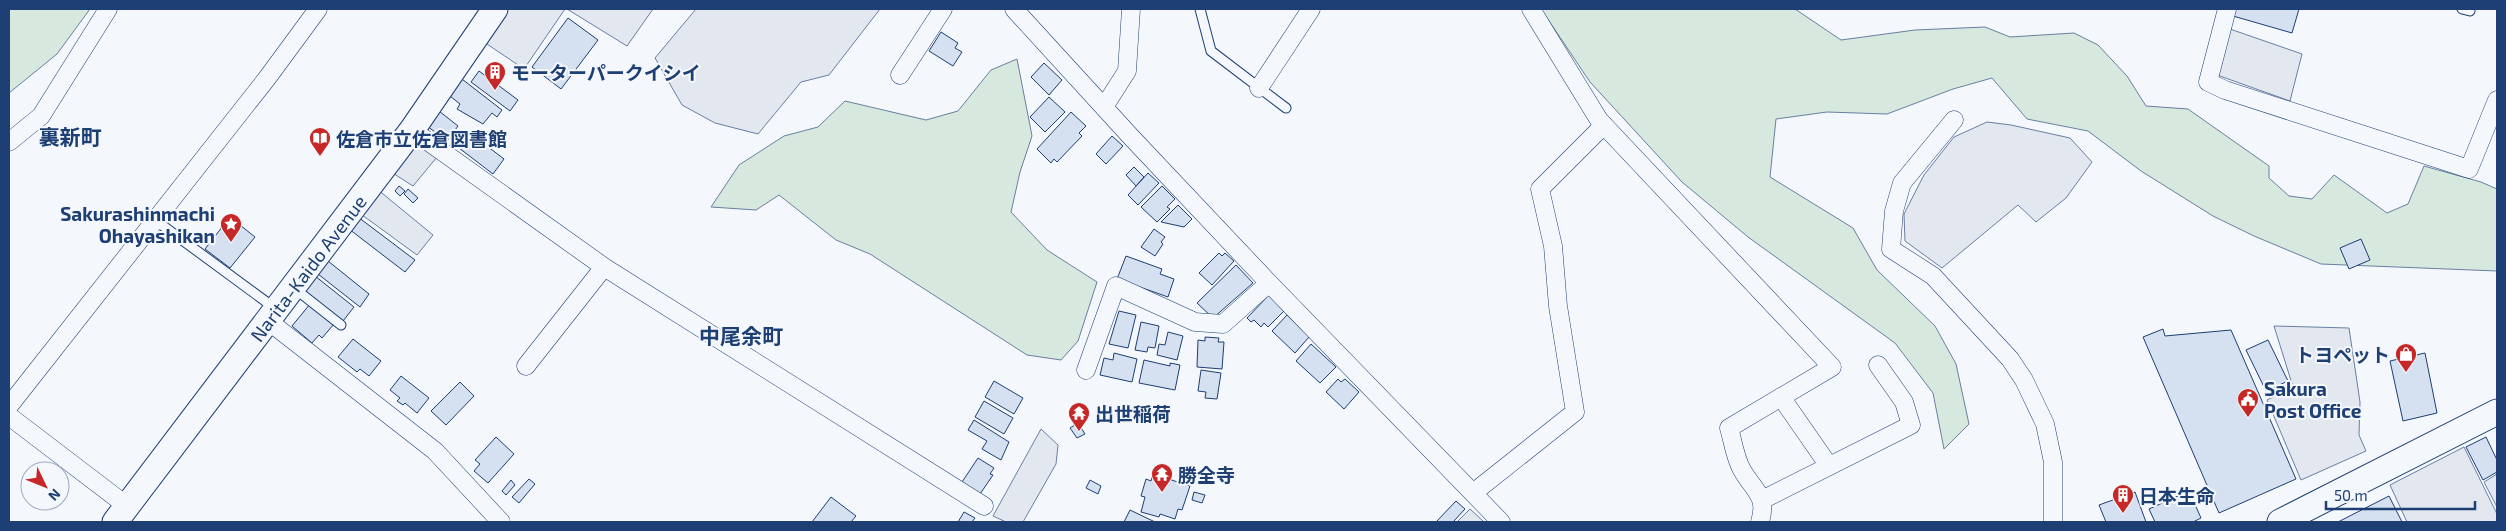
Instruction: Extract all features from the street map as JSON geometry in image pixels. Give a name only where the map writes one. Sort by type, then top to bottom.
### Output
[{"type":"street","points":[[9,142],[42,116],[108,9]]},
{"type":"street","points":[[9,406],[318,9]]},
{"type":"street","name":"Narita-Kaido Avenue","points":[[121,514],[412,130],[495,9]]},
{"type":"street","points":[[900,76],[943,9]]},
{"type":"street","points":[[1014,9],[1269,283],[1501,522]]},
{"type":"street","points":[[1104,107],[1127,71],[1131,9]]},
{"type":"street","points":[[1259,88],[1311,9]]},
{"type":"street","points":[[1530,9],[1604,125],[1832,367],[1729,428],[1741,468],[1762,500],[1764,508],[1760,522]]},
{"type":"street","points":[[2227,9],[2208,82],[2225,90],[2469,169],[2497,100]]},
{"type":"street","points":[[1954,120],[1902,183],[1894,212],[1891,249],[1933,276],[2010,358],[2024,380],[2046,424],[2053,462],[2053,522]]},
{"type":"street","points":[[1474,493],[1575,412],[1558,306],[1553,246],[1540,189],[1604,125]]},
{"type":"street","points":[[412,130],[604,267],[984,506]]},
{"type":"street","points":[[526,366],[604,267]]},
{"type":"street","points":[[1086,370],[1116,286],[1195,322],[1223,324],[1269,283]]},
{"type":"street","points":[[272,315],[435,451],[501,522]]},
{"type":"street","points":[[1762,500],[1910,425],[1904,402],[1878,365]]},
{"type":"street","points":[[1781,397],[1829,466]]},
{"type":"street","points":[[2280,522],[2497,412]]},
{"type":"street","points":[[9,416],[121,514]]},
{"type":"lane","points":[[1200,9],[1211,51],[1286,108]]},
{"type":"lane","points":[[155,220],[272,315]]},
{"type":"lane","points":[[292,287],[341,325]]},
{"type":"shaded area","points":[[9,9],[90,9],[57,54],[9,93]]},
{"type":"shaded area","points":[[508,9],[565,9],[524,69],[484,42]]},
{"type":"shaded area","points":[[567,9],[653,9],[627,46]]},
{"type":"shaded area","points":[[696,9],[880,9],[829,75],[801,82],[758,134],[715,123],[682,105],[655,58]]},
{"type":"shaded area","points":[[1541,9],[1795,9],[1841,40],[1915,30],[1985,27],[2010,37],[2074,33],[2098,45],[2127,76],[2146,106],[2188,109],[2269,166],[2269,178],[2289,196],[2312,199],[2334,175],[2387,213],[2408,204],[2424,166],[2481,182],[2497,189],[2497,271],[2321,264],[2254,236],[2213,216],[2141,171],[2088,131],[2027,119],[1992,78],[1953,89],[1887,114],[1827,112],[1776,119],[1770,177],[1853,228],[1877,270],[1935,326],[1956,364],[1969,424],[1944,449],[1933,393],[1895,343],[1748,237],[1682,182],[1590,82]]},
{"type":"shaded area","points":[[2230,29],[2302,54],[2290,101],[2217,75]]},
{"type":"shaded area","points":[[1017,59],[1032,136],[1020,172],[1011,212],[1047,250],[1097,282],[1078,341],[1061,360],[1027,355],[870,254],[836,240],[779,195],[756,210],[711,207],[739,165],[784,136],[818,127],[845,101],[926,120],[958,111],[991,70]]},
{"type":"shaded area","points":[[1987,122],[2011,125],[2070,138],[2092,162],[2066,198],[2036,222],[2018,205],[1942,268],[1905,241],[1904,214],[1924,175],[1954,137]]},
{"type":"shaded area","points":[[411,140],[437,157],[413,186],[388,170]]},
{"type":"shaded area","points":[[377,189],[433,235],[417,255],[358,212]]},
{"type":"shaded area","points":[[2274,326],[2349,328],[2360,402],[2359,435],[2366,451],[2301,480],[2267,400],[2293,387]]},
{"type":"shaded area","points":[[1041,429],[1058,445],[1056,464],[1023,522],[1006,522],[993,516]]},
{"type":"shaded area","points":[[2464,447],[2497,514],[2497,522],[2407,522],[2390,485]]},
{"type":"shaded area","points":[[2497,474],[2497,507],[2484,482]]},
{"type":"shaded area","points":[[1470,509],[1484,522],[1457,522]]},
{"type":"building","points":[[2235,9],[2299,9],[2292,33],[2233,16]]},
{"type":"building","points":[[568,18],[598,40],[561,89],[532,67]]},
{"type":"building","points":[[941,32],[958,43],[955,48],[962,52],[953,66],[929,51]]},
{"type":"building","points":[[1044,63],[1062,80],[1049,95],[1031,77]]},
{"type":"building","name":"モーターパークイシイ","points":[[479,71],[518,100],[510,111],[471,82]]},
{"type":"building","points":[[458,76],[502,110],[497,117],[492,113],[483,124],[457,109],[460,104],[445,92]]},
{"type":"building","points":[[1049,97],[1065,112],[1045,132],[1030,117]]},
{"type":"building","points":[[439,111],[458,126],[447,141],[427,126]]},
{"type":"building","points":[[1071,112],[1086,126],[1079,133],[1082,136],[1057,162],[1054,159],[1051,163],[1037,149]]},
{"type":"building","points":[[470,133],[504,159],[493,174],[459,148]]},
{"type":"building","points":[[1112,136],[1123,146],[1106,164],[1096,154]]},
{"type":"building","points":[[1134,167],[1144,177],[1136,186],[1126,175]]},
{"type":"building","points":[[1148,173],[1159,183],[1138,205],[1128,195]]},
{"type":"building","points":[[399,186],[405,191],[400,196],[395,191]]},
{"type":"building","points":[[1162,186],[1175,199],[1167,207],[1170,209],[1157,222],[1141,207]]},
{"type":"building","points":[[408,189],[418,198],[413,203],[404,194]]},
{"type":"building","points":[[1178,205],[1192,219],[1184,227],[1161,222]]},
{"type":"building","points":[[230,217],[255,237],[230,268],[205,249]]},
{"type":"building","points":[[358,217],[415,260],[405,272],[349,229]]},
{"type":"building","points":[[1154,229],[1165,237],[1155,256],[1141,247]]},
{"type":"building","points":[[2361,239],[2370,260],[2349,269],[2340,248]]},
{"type":"building","points":[[1219,253],[1222,256],[1225,253],[1234,261],[1212,285],[1199,273]]},
{"type":"building","points":[[1126,256],[1162,269],[1160,274],[1174,279],[1168,297],[1117,279]]},
{"type":"building","points":[[328,261],[369,294],[360,307],[318,274]]},
{"type":"building","points":[[1236,265],[1253,283],[1213,318],[1197,303]]},
{"type":"building","points":[[315,276],[354,307],[343,321],[304,290]]},
{"type":"building","points":[[1269,295],[1285,310],[1268,327],[1264,323],[1261,327],[1254,320],[1251,322],[1247,318]]},
{"type":"building","points":[[310,304],[334,324],[322,338],[319,335],[312,343],[292,326]]},
{"type":"building","points":[[1119,311],[1136,315],[1128,348],[1109,344]]},
{"type":"building","points":[[1287,315],[1309,337],[1295,353],[1272,331]]},
{"type":"building","points":[[1141,322],[1159,326],[1155,348],[1148,347],[1147,352],[1135,350]]},
{"type":"building","points":[[2163,329],[2165,336],[2231,330],[2296,479],[2219,513],[2143,337]]},
{"type":"building","points":[[1168,332],[1183,336],[1177,360],[1157,355],[1159,344],[1165,345]]},
{"type":"building","points":[[1205,337],[1219,338],[1218,342],[1224,342],[1222,369],[1197,367],[1198,340],[1205,341]]},
{"type":"building","points":[[353,339],[381,361],[369,376],[360,369],[357,372],[338,357]]},
{"type":"building","points":[[2268,340],[2288,381],[2266,391],[2246,350]]},
{"type":"building","points":[[1311,344],[1336,367],[1320,383],[1296,361]]},
{"type":"building","points":[[1114,353],[1137,359],[1132,382],[1100,375],[1104,358],[1113,360]]},
{"type":"building","points":[[2425,353],[2437,413],[2403,421],[2390,361]]},
{"type":"building","points":[[1144,360],[1170,366],[1170,363],[1180,365],[1175,390],[1139,383]]},
{"type":"building","points":[[1201,370],[1221,373],[1217,399],[1205,398],[1206,392],[1198,391]]},
{"type":"building","points":[[401,376],[429,398],[417,413],[405,403],[403,405],[397,401],[400,398],[390,390]]},
{"type":"building","points":[[1338,379],[1341,382],[1345,379],[1359,392],[1344,409],[1326,392]]},
{"type":"building","points":[[994,381],[1023,398],[1014,414],[985,397]]},
{"type":"building","points":[[460,382],[474,396],[446,425],[431,411]]},
{"type":"building","points":[[984,401],[1013,418],[1004,434],[975,417]]},
{"type":"building","points":[[974,420],[1009,442],[1001,460],[982,449],[987,441],[968,430]]},
{"type":"building","points":[[1078,423],[1085,434],[1077,438],[1070,428]]},
{"type":"building","points":[[496,437],[514,454],[488,483],[474,471],[480,464],[475,460]]},
{"type":"building","points":[[2486,437],[2497,460],[2497,472],[2483,480],[2466,447]]},
{"type":"building","points":[[978,458],[994,468],[990,474],[993,475],[980,494],[962,482]]},
{"type":"building","points":[[1153,474],[1190,486],[1182,510],[1178,509],[1175,519],[1160,514],[1159,517],[1141,512],[1145,497],[1141,496],[1146,479],[1151,481]]},
{"type":"building","points":[[529,479],[535,484],[519,503],[512,497]]},
{"type":"building","points":[[511,480],[515,485],[506,495],[502,491]]},
{"type":"building","points":[[1090,480],[1101,486],[1098,494],[1086,488]]},
{"type":"building","points":[[2189,491],[2201,518],[2193,522],[2155,522],[2149,509]]},
{"type":"building","points":[[1194,492],[1205,495],[1202,503],[1192,500]]},
{"type":"building","name":"日本生命","points":[[2135,492],[2146,522],[2106,522],[2099,505]]},
{"type":"building","points":[[2389,496],[2402,522],[2338,522]]},
{"type":"building","points":[[831,497],[856,516],[851,522],[812,522]]},
{"type":"building","points":[[1456,501],[1465,509],[1453,522],[1436,522]]},
{"type":"building","points":[[1130,510],[1155,522],[1124,522]]},
{"type":"building","points":[[964,512],[975,518],[972,522],[958,522]]},
{"type":"place","name":"モーターパークイシイ","points":[[495,91]]},
{"type":"place","name":"佐倉市立佐倉図書館","points":[[320,157]]},
{"type":"place","name":"Sakurashinmachi Ohayashikan","points":[[231,243]]},
{"type":"place","name":"トヨペット","points":[[2406,373]]},
{"type":"place","name":"Sakura Post Office","points":[[2248,418]]},
{"type":"place","name":"出世稲荷","points":[[1079,432]]},
{"type":"place","name":"勝全寺","points":[[1162,493]]},
{"type":"place","name":"日本生命","points":[[2123,514]]},
{"type":"district","name":"裏新町","points":[[70,136]]},
{"type":"district","name":"中尾余町","points":[[741,335]]}]
